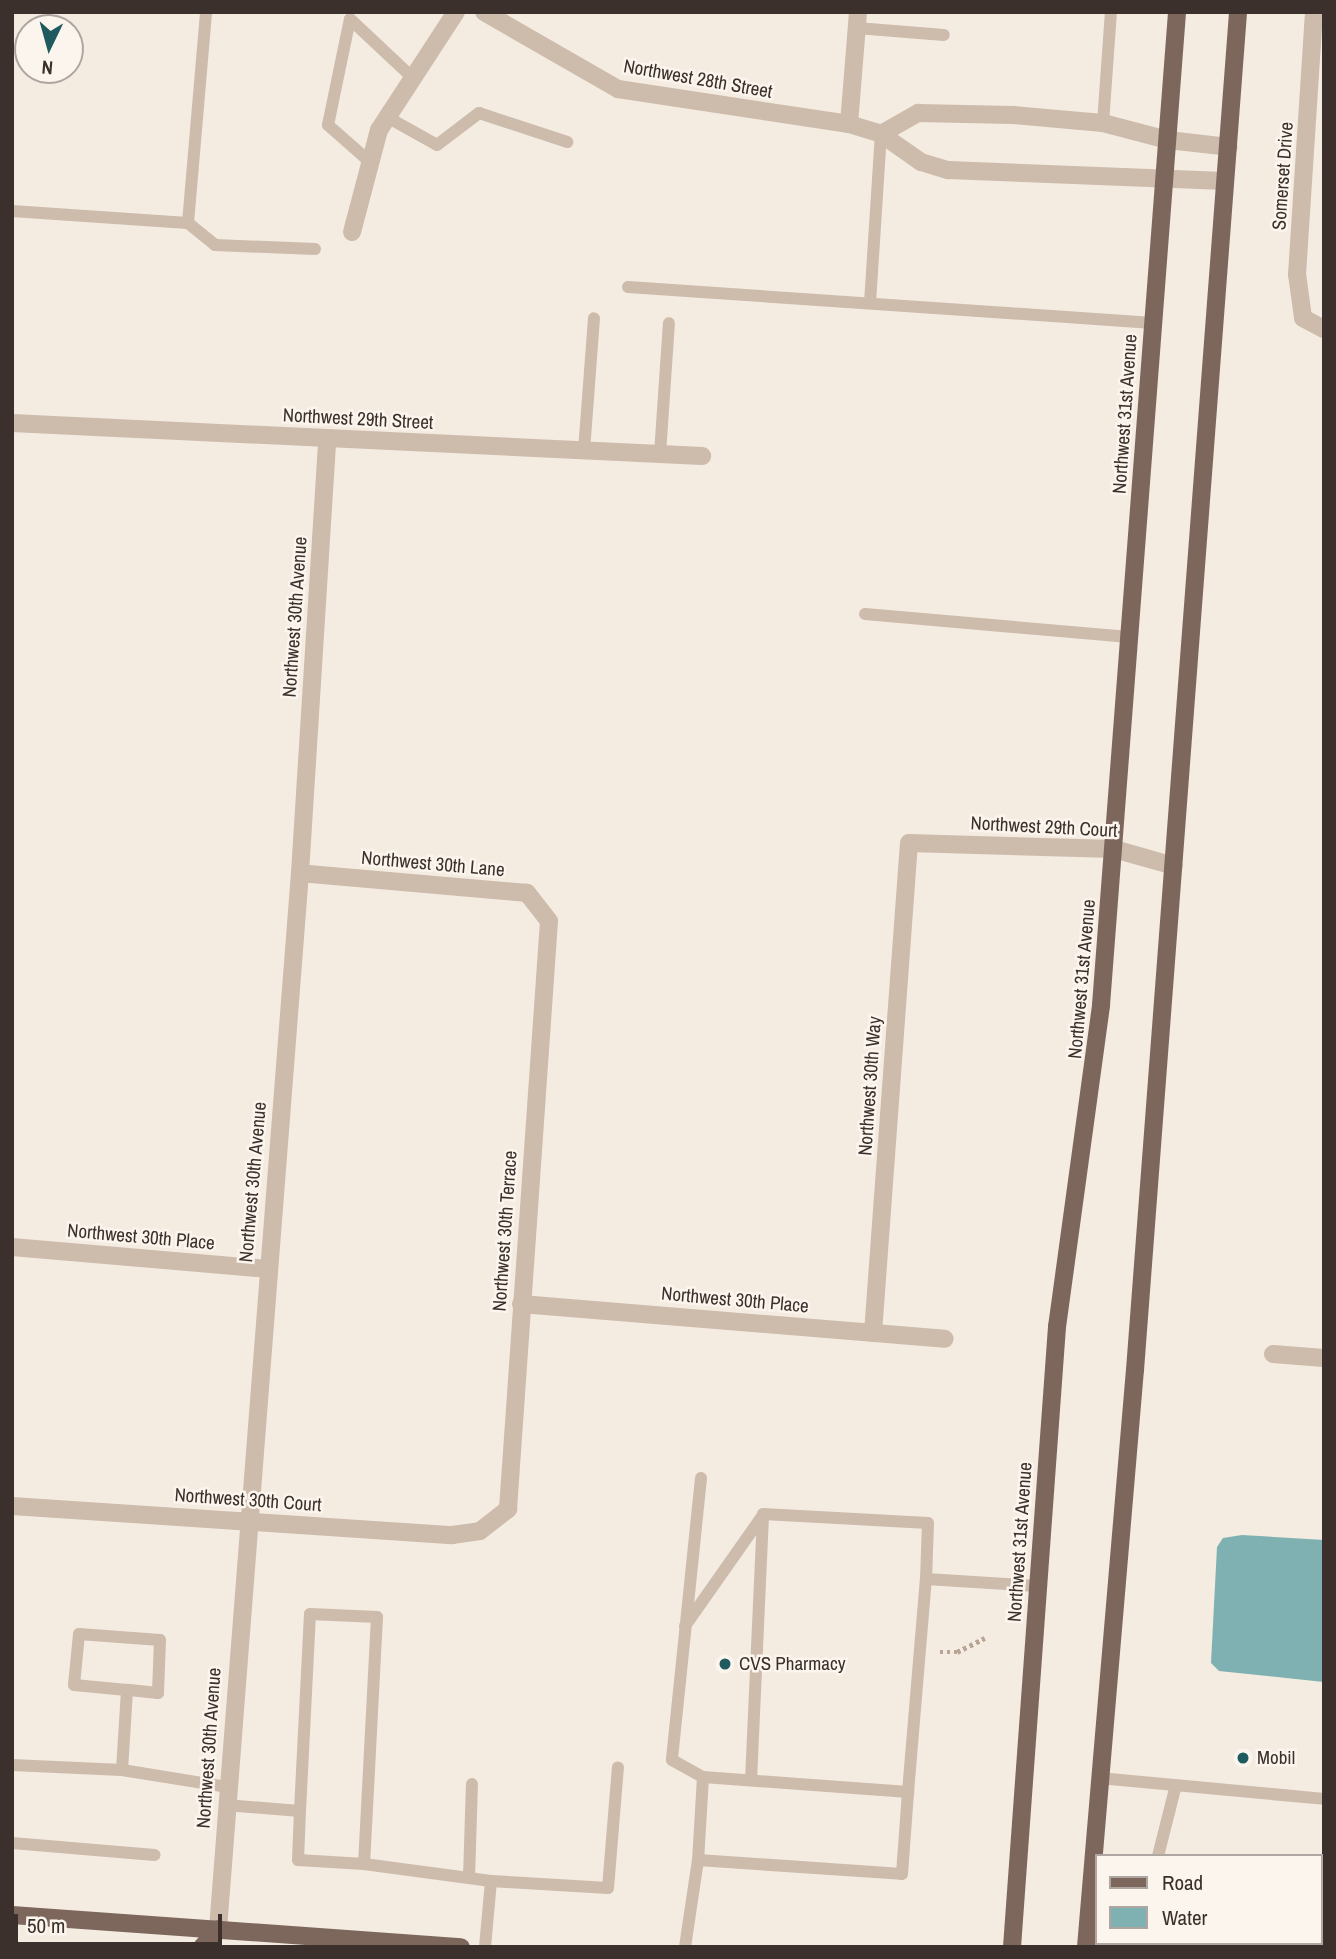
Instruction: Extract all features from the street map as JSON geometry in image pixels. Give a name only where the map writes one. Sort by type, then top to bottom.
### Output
[{"type":"main road","name":"Northwest 31st Avenue","points":[[1012,1947],[1057,1327],[1095,1074],[1177,12]]},
{"type":"main road","points":[[1086,1947],[1174,866],[1238,12]]},
{"type":"main road","points":[[12,1915],[461,1947]]},
{"type":"main road","points":[[202,1947],[218,1929]]},
{"type":"main road","points":[[292,1947],[307,1936]]},
{"type":"street","points":[[352,232],[370,162],[387,117],[456,12]]},
{"type":"street","name":"Northwest 28th Street","points":[[484,12],[618,89],[849,124],[881,134],[921,162],[948,170],[1225,181]]},
{"type":"street","name":"Somerset Drive","points":[[1314,12],[1297,274],[1303,318],[1324,329]]},
{"type":"street","points":[[849,124],[857,20]]},
{"type":"street","points":[[881,134],[918,113],[1102,123],[1168,140],[1229,147]]},
{"type":"street","name":"Northwest 29th Street","points":[[12,423],[702,456]]},
{"type":"street","name":"Northwest 30th Avenue","points":[[218,1929],[247,1520],[300,873],[327,439]]},
{"type":"street","name":"Northwest 29th Court","points":[[909,843],[1114,849],[1174,866]]},
{"type":"street","name":"Northwest 30th Way","points":[[873,1333],[909,843]]},
{"type":"street","name":"Northwest 30th Lane","points":[[300,873],[527,893],[549,921]]},
{"type":"street","name":"Northwest 30th Terrace","points":[[480,1531],[508,1509],[549,921]]},
{"type":"street","name":"Northwest 30th Place","points":[[12,1247],[267,1269]]},
{"type":"street","name":"Northwest 30th Place","points":[[521,1304],[945,1339]]},
{"type":"street","points":[[1273,1354],[1324,1358]]},
{"type":"street","name":"Northwest 30th Court","points":[[12,1506],[452,1535],[480,1531]]},
{"type":"lane","points":[[188,223],[206,12]]},
{"type":"lane","points":[[1102,123],[1111,12]]},
{"type":"lane","points":[[350,15],[413,78]]},
{"type":"lane","points":[[350,15],[328,125],[370,162]]},
{"type":"lane","points":[[857,20],[944,35]]},
{"type":"lane","points":[[387,117],[437,145],[479,113],[567,142]]},
{"type":"lane","points":[[870,303],[881,134]]},
{"type":"lane","points":[[12,211],[188,223],[215,245],[315,249]]},
{"type":"lane","points":[[628,287],[1153,323]]},
{"type":"lane","points":[[584,451],[594,318]]},
{"type":"lane","points":[[660,454],[669,323]]},
{"type":"lane","points":[[866,614],[1129,637]]},
{"type":"lane","points":[[701,1478],[683,1629],[673,1760],[703,1777],[908,1792]]},
{"type":"lane","points":[[683,1629],[763,1514]]},
{"type":"lane","points":[[698,1860],[902,1874],[926,1579],[928,1523],[763,1514]]},
{"type":"lane","points":[[751,1780],[763,1514]]},
{"type":"lane","points":[[926,1579],[1038,1586]]},
{"type":"lane","points":[[364,1864],[377,1617],[310,1614],[298,1860],[364,1864],[491,1881],[608,1888],[618,1767]]},
{"type":"lane","points":[[79,1634],[160,1640],[158,1693],[127,1690],[74,1685],[79,1634]]},
{"type":"lane","points":[[122,1770],[127,1690]]},
{"type":"lane","points":[[12,1765],[122,1770],[300,1811]]},
{"type":"lane","points":[[685,1947],[698,1860],[703,1777]]},
{"type":"lane","points":[[1099,1778],[1324,1799]]},
{"type":"lane","points":[[469,1878],[472,1784]]},
{"type":"lane","points":[[1159,1854],[1176,1785]]},
{"type":"lane","points":[[12,1843],[154,1855]]},
{"type":"lane","points":[[485,1947],[491,1881]]},
{"type":"path","points":[[940,1652],[957,1652],[985,1638]]},
{"type":"water","points":[[1242,1535],[1324,1540],[1324,1682],[1219,1671],[1211,1663],[1217,1547],[1223,1538]]},
{"type":"place","name":"CVS Pharmacy","points":[[725,1664]]},
{"type":"place","name":"Mobil","points":[[1243,1758]]}]
